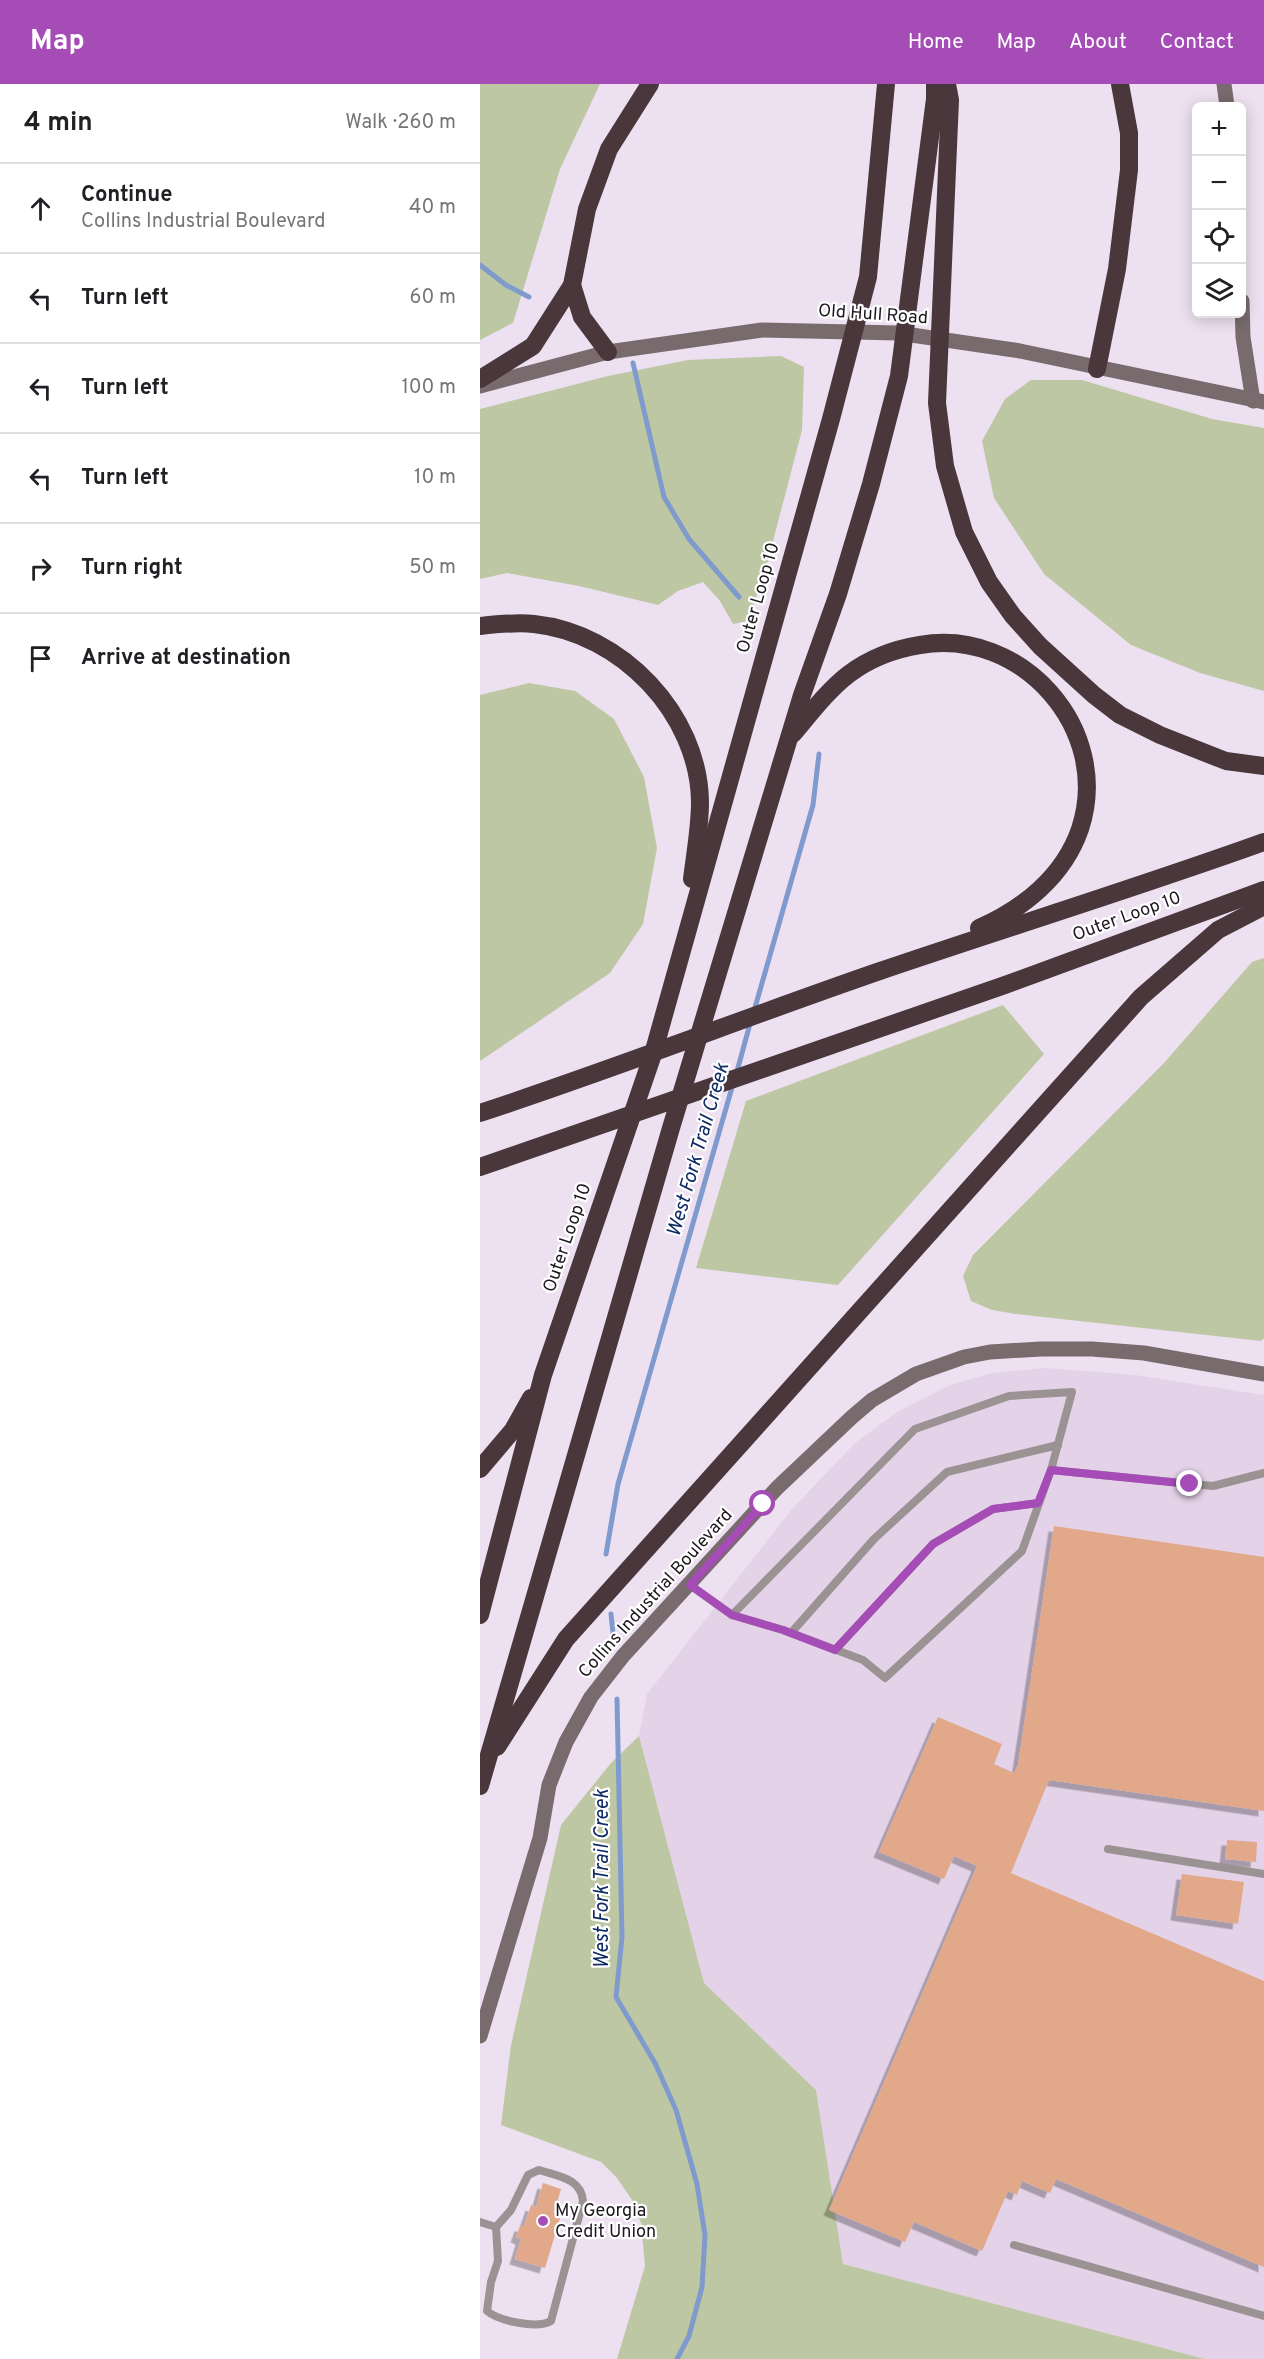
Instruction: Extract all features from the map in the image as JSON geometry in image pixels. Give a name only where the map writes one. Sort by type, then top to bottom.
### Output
[{"type":"highway","points":[[480,380],[533,346],[572,285],[587,210],[609,149],[650,84]]},
{"type":"highway","name":"Outer Loop 10","points":[[543,1375],[653,1053],[831,419],[868,277],[886,84]]},
{"type":"highway","points":[[480,1786],[671,1128],[788,740],[838,594],[871,484],[899,376],[935,99],[935,84]]},
{"type":"highway","points":[[947,84],[950,100],[937,403],[945,466],[964,532],[989,582],[1014,616],[1040,646],[1094,695],[1120,715],[1160,735],[1226,761],[1264,766]]},
{"type":"highway","points":[[1097,369],[1116,269],[1129,170],[1128,133],[1120,84]]},
{"type":"highway","points":[[572,285],[582,317],[608,352]]},
{"type":"highway","points":[[480,626],[508,622],[536,624],[587,638],[628,662],[661,698],[676,720],[687,742],[696,772],[700,802],[682,946]]},
{"type":"highway","points":[[788,740],[849,674],[882,656],[906,647],[930,643],[969,644],[992,651],[1027,670],[1044,685],[1063,709],[1075,730],[1083,754],[1086,776],[1085,805],[1080,829],[1068,853],[1049,880],[1027,900],[1000,918],[877,972]]},
{"type":"highway","points":[[480,1113],[877,972],[1264,842]]},
{"type":"highway","name":"Outer Loop 10","points":[[480,1167],[1005,985],[1264,890]]},
{"type":"highway","points":[[487,1764],[572,1632],[1141,997],[1218,930],[1264,906]]},
{"type":"highway","points":[[480,1469],[513,1430],[543,1375]]},
{"type":"highway","points":[[480,1615],[543,1375]]},
{"type":"street","points":[[1224,84],[1226,102]]},
{"type":"street","points":[[1242,318],[1243,337],[1259,401]]},
{"type":"street","name":"Old Hull Road","points":[[480,386],[608,352],[762,330],[898,333],[1020,351],[1097,369],[1259,401]]},
{"type":"street","name":"Collins Industrial Boulevard","points":[[480,2036],[540,1838],[549,1785],[566,1742],[591,1697],[606,1676],[777,1488],[852,1417],[893,1386],[939,1364],[990,1352],[1041,1348],[1144,1353],[1264,1374]]},
{"type":"lane","points":[[690,1585],[732,1615],[791,1633],[863,1660],[885,1678],[1022,1551],[1051,1470],[1072,1392],[1008,1396],[915,1429],[732,1615]]},
{"type":"lane","points":[[791,1633],[874,1539],[947,1472],[1058,1445]]},
{"type":"lane","points":[[1051,1470],[1213,1486],[1264,1473]]},
{"type":"lane","points":[[835,1650],[933,1544],[993,1509],[1038,1503]]},
{"type":"lane","points":[[1108,1849],[1264,1874]]},
{"type":"lane","points":[[539,2170],[570,2180],[580,2188],[583,2201],[551,2321],[548,2323],[540,2326],[494,2316],[487,2311],[490,2282],[498,2261],[496,2227],[511,2210],[528,2175],[534,2172],[539,2170]]},
{"type":"lane","points":[[480,2222],[496,2227]]},
{"type":"lane","points":[[1014,2245],[1264,2316]]},
{"type":"shaded area","points":[[1046,1368],[1135,1375],[1264,1395],[1264,2359],[1205,2359],[843,2264],[816,2090],[704,1983],[639,1736],[647,1694],[792,1509],[855,1443],[897,1412],[950,1385],[992,1373]]},
{"type":"green space","points":[[480,84],[600,84],[560,169],[513,323],[480,340]]},
{"type":"green space","points":[[781,356],[804,367],[802,430],[766,568],[748,621],[733,624],[720,601],[703,582],[678,591],[658,605],[579,586],[507,573],[480,579],[480,409],[608,376],[688,360]]},
{"type":"green space","points":[[1031,380],[1082,380],[1212,419],[1264,428],[1264,691],[1200,673],[1131,645],[1044,574],[994,498],[982,441],[1005,399]]},
{"type":"green space","points":[[529,683],[575,691],[614,719],[644,777],[657,848],[643,924],[610,973],[480,1061],[480,695]]},
{"type":"green space","points":[[1264,958],[1264,1338],[1261,1341],[1016,1314],[992,1310],[971,1301],[963,1276],[973,1255],[1164,1063],[1252,962]]},
{"type":"green space","points":[[1003,1005],[1044,1054],[838,1285],[696,1268],[746,1101]]},
{"type":"green space","points":[[639,1736],[704,1983],[816,2090],[843,2264],[1205,2359],[617,2359],[645,2266],[641,2223],[632,2200],[617,2178],[601,2162],[501,2125],[511,2045],[561,1825],[611,1763]]},
{"type":"building","points":[[1054,1526],[1264,1557],[1264,1811],[1049,1780],[1011,1873],[1264,1981],[1264,2267],[1056,2179],[1050,2193],[1022,2181],[1017,2195],[1008,2191],[982,2251],[914,2222],[905,2242],[829,2210],[977,1866],[954,1856],[944,1879],[879,1852],[938,1717],[1002,1744],[994,1764],[1014,1773],[1018,1765]]},
{"type":"building","points":[[1227,1840],[1257,1842],[1256,1862],[1225,1859]]},
{"type":"building","points":[[1182,1874],[1244,1882],[1238,1924],[1176,1915]]},
{"type":"building","name":"My Georgia Credit Union","points":[[543,2183],[561,2189],[554,2213],[561,2215],[545,2268],[515,2259],[521,2239],[516,2237],[520,2226],[524,2226],[531,2205],[536,2207]]},
{"type":"waterway","name":"West Fork Trail Creek","points":[[480,265],[506,285],[529,297]]},
{"type":"waterway","name":"West Fork Trail Creek","points":[[633,363],[664,497],[689,539],[739,597]]},
{"type":"waterway","name":"West Fork Trail Creek","points":[[754,1011],[813,805],[819,754]]},
{"type":"waterway","name":"West Fork Trail Creek","points":[[736,1075],[751,1020]]},
{"type":"waterway","name":"West Fork Trail Creek","points":[[606,1554],[618,1484],[733,1084]]},
{"type":"waterway","name":"West Fork Trail Creek","points":[[611,1614],[614,1643]]},
{"type":"waterway","name":"West Fork Trail Creek","points":[[617,1699],[622,1937],[616,1997],[655,2063],[676,2110],[697,2184],[705,2235],[702,2287],[689,2336],[677,2359]]},
{"type":"place","name":"My Georgia Credit Union","points":[[543,2221]]},
{"type":"route","points":[[763,1504],[690,1585],[732,1615],[783,1630],[835,1650],[933,1544],[993,1509],[1038,1503],[1051,1470],[1190,1484]]}]
